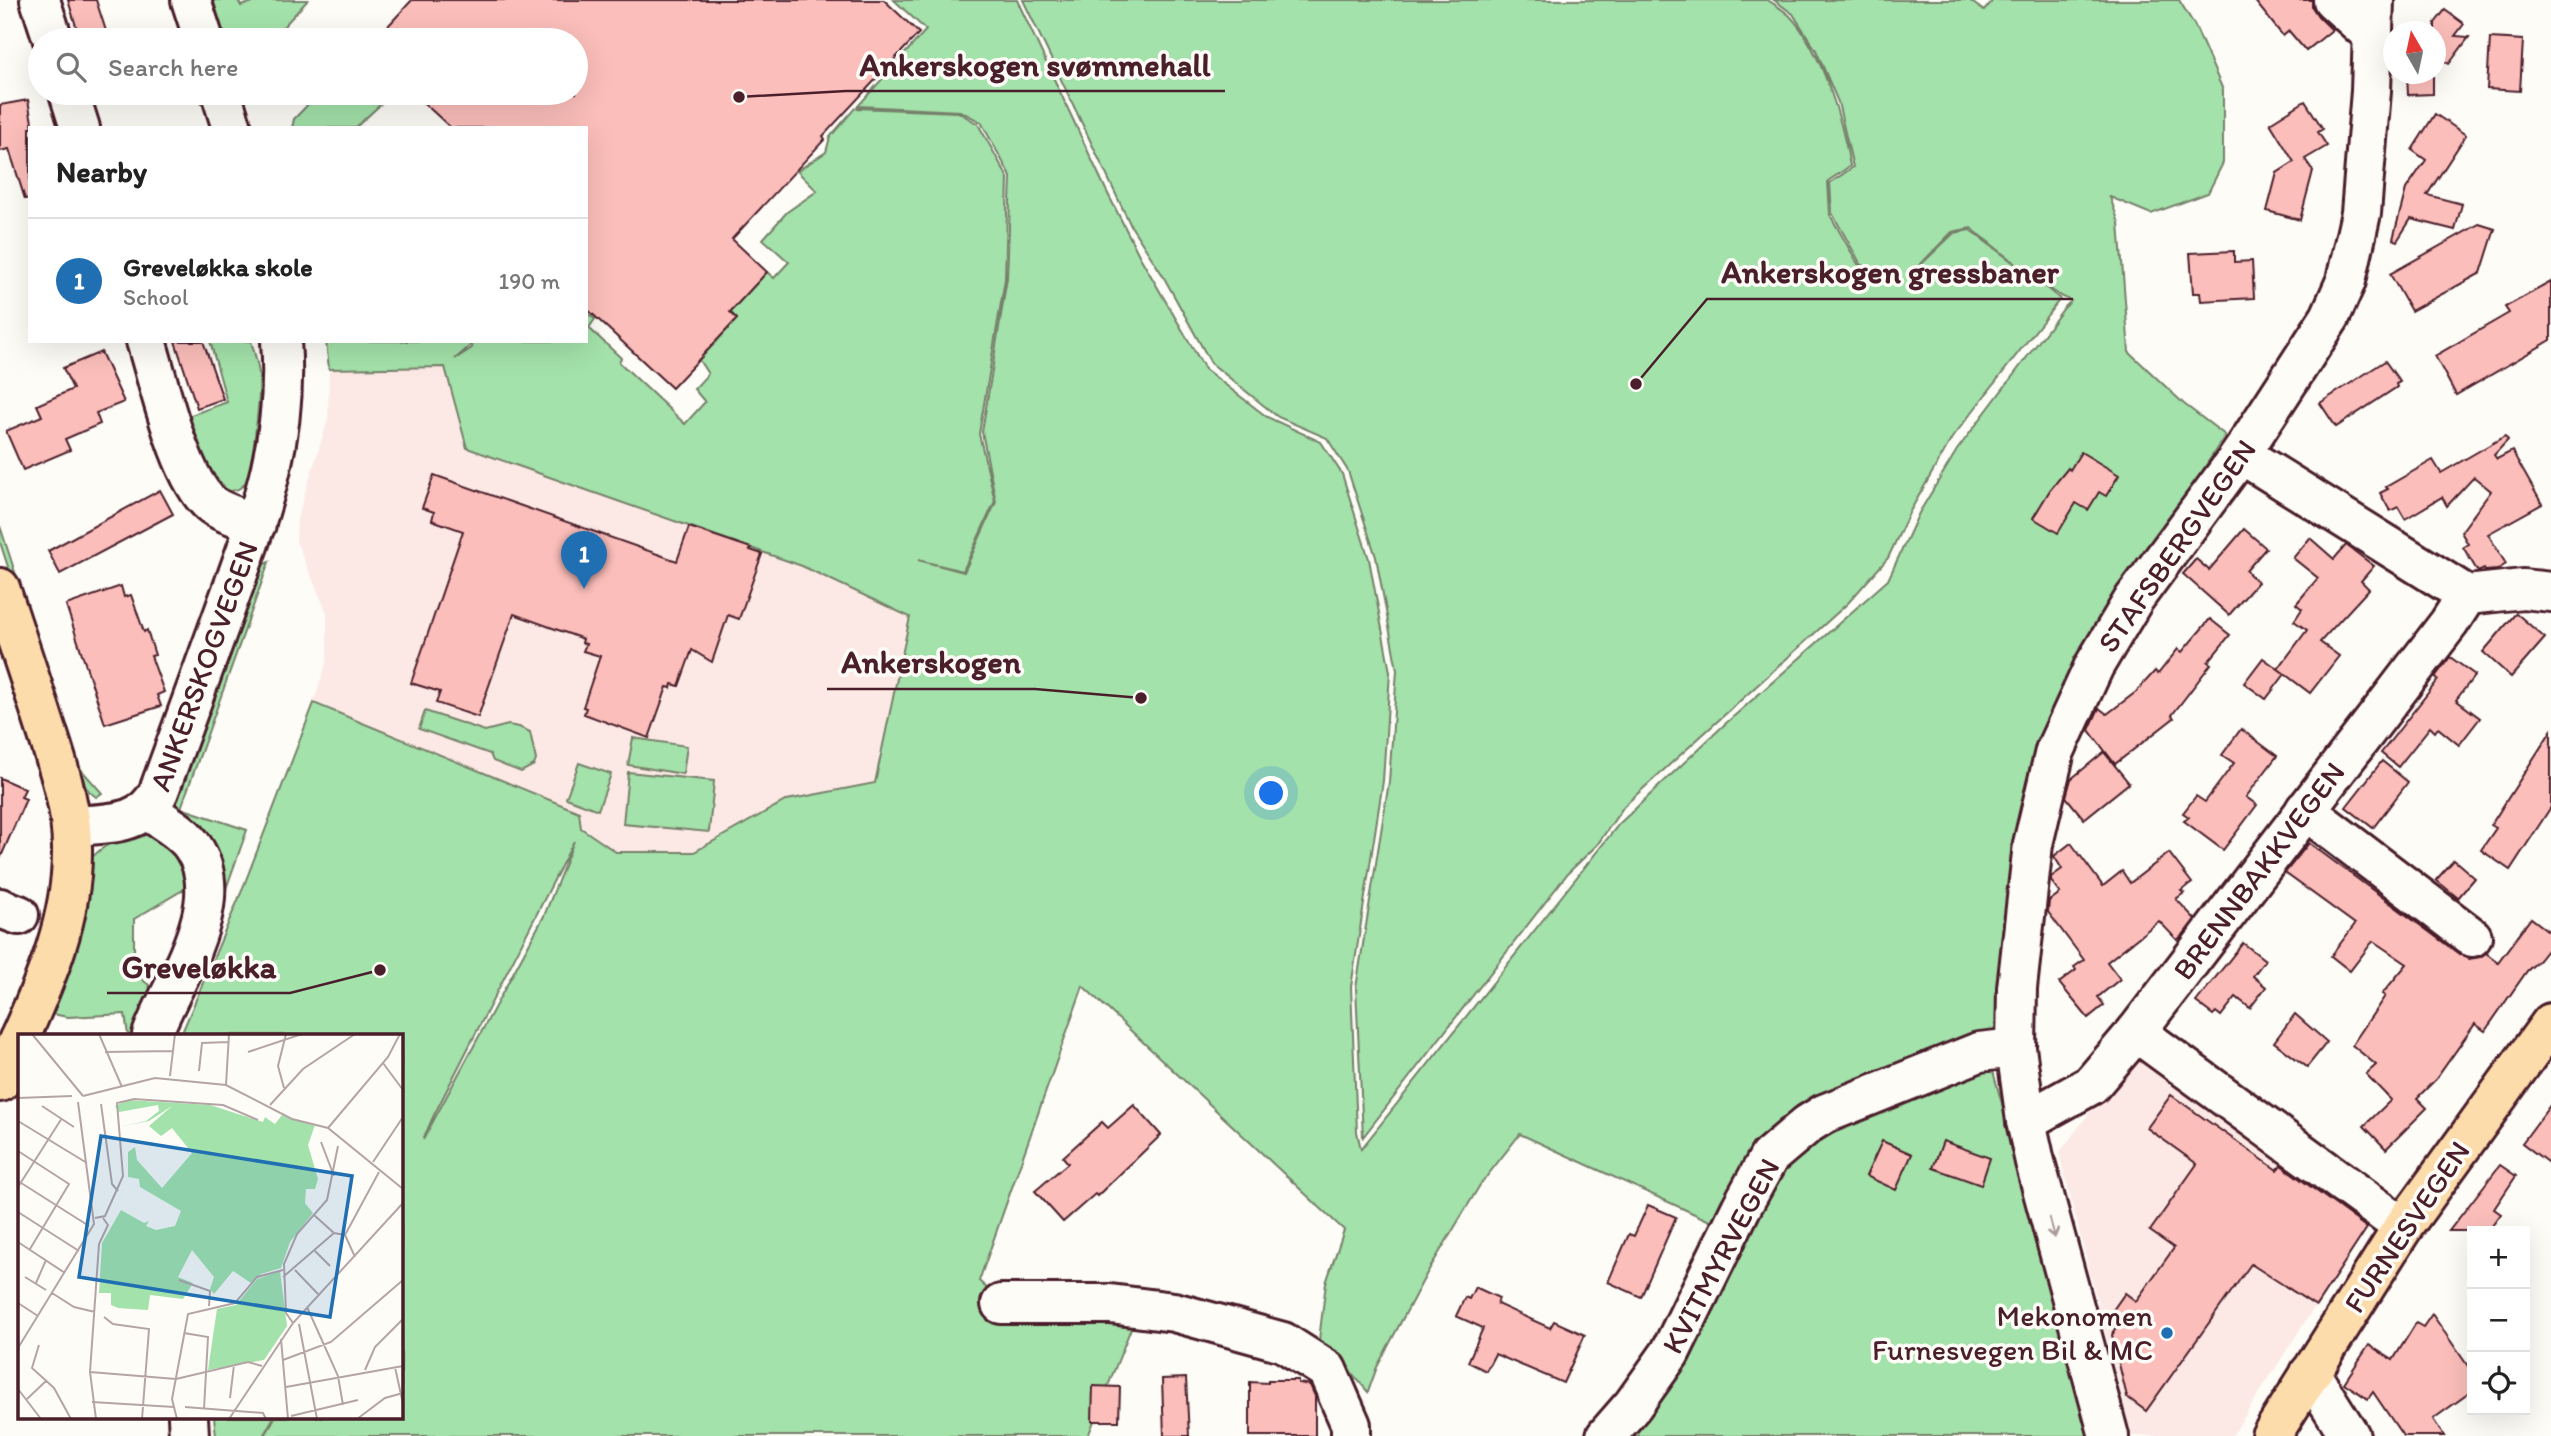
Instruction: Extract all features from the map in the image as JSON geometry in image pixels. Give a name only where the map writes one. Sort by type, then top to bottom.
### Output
[{"type":"main road","points":[[0,588],[63,782],[72,826],[70,885],[59,941],[46,980],[21,1034]]},
{"type":"main road","name":"FURNESVEGEN","points":[[2271,1436],[2403,1227],[2551,1023]]},
{"type":"main road","points":[[0,1082],[18,1042]]},
{"type":"street","points":[[40,0],[49,28]]},
{"type":"street","points":[[191,0],[200,28]]},
{"type":"street","name":"STAFSBERGVEGEN","points":[[2109,1436],[2035,1162],[2026,1121],[2016,1048],[2017,988],[2032,845],[2055,751],[2094,666],[2134,599],[2241,454],[2330,317],[2346,281],[2361,214],[2374,18],[2333,0]]},
{"type":"street","points":[[73,105],[79,126]]},
{"type":"street","points":[[225,105],[231,126]]},
{"type":"street","name":"ANKERSKOGVEGEN","points":[[147,343],[183,458],[197,487],[211,505],[256,524]]},
{"type":"street","name":"ANKERSKOGVEGEN","points":[[72,826],[133,819],[147,810],[159,791],[256,524],[277,447],[282,405],[281,343]]},
{"type":"street","points":[[2241,454],[2467,595],[2523,589],[2551,592]]},
{"type":"street","name":"BRENNBAKKVEGEN","points":[[2026,1121],[2091,1085],[2136,1032],[2449,623],[2467,595]]},
{"type":"street","points":[[147,810],[183,836],[193,847],[200,861],[204,884],[199,930],[152,1034]]},
{"type":"street","points":[[2305,810],[2472,937]]},
{"type":"street","points":[[2136,1032],[2403,1227]]},
{"type":"street","name":"KVITMYRVEGEN","points":[[1606,1436],[1633,1405],[1670,1353],[1769,1157],[1824,1114],[1979,1052],[2016,1048]]},
{"type":"street","points":[[1001,1304],[1110,1304],[1174,1312],[1283,1342],[1327,1370],[1351,1425],[1351,1436]]},
{"type":"street","points":[[2310,1373],[2350,1436]]},
{"type":"street","points":[[188,1418],[189,1436]]},
{"type":"shaded area","points":[[445,367],[802,566],[910,618],[875,783],[787,800],[694,852],[616,852],[572,819],[314,701],[327,660],[327,613],[296,541],[297,519],[328,419],[329,369]]},
{"type":"shaded area","points":[[2132,1057],[2155,1060],[2373,1215],[2232,1436],[2132,1436],[2059,1153]]},
{"type":"green space","points":[[209,0],[238,0],[241,6],[259,0],[308,0],[282,28],[216,28]]},
{"type":"green space","points":[[894,0],[1017,0],[1140,257],[1205,369],[1267,417],[1321,442],[1342,474],[1369,559],[1390,672],[1383,781],[1351,987],[1357,1132],[1361,1149],[1619,824],[1724,725],[1888,580],[1919,513],[1957,450],[2071,301],[2028,273],[2060,299],[1952,438],[1909,513],[1888,558],[1848,603],[1624,806],[1597,845],[1568,873],[1363,1137],[1356,988],[1389,782],[1397,670],[1376,557],[1348,471],[1327,438],[1278,417],[1211,363],[1162,274],[1131,226],[1023,0],[1768,0],[1788,14],[1801,30],[1812,47],[1829,86],[1850,166],[1828,181],[1830,215],[1858,264],[1880,281],[1894,279],[1881,279],[1860,263],[1832,213],[1830,183],[1853,167],[1838,102],[1816,50],[1793,14],[1774,0],[1969,0],[1984,11],[1993,0],[2179,0],[2195,26],[2223,90],[2223,163],[2208,193],[2151,214],[2110,197],[2119,223],[2129,352],[2184,404],[2225,435],[2098,638],[2012,1006],[1990,1034],[1855,1099],[1723,1227],[1520,1134],[1480,1185],[1427,1273],[1377,1367],[1368,1392],[1340,1359],[1318,1348],[1326,1283],[1344,1230],[1083,986],[979,1281],[1013,1313],[1137,1313],[1088,1436],[265,1436],[274,1418],[402,1418],[402,1034],[181,1034],[241,893],[314,703],[579,812],[581,828],[616,852],[694,852],[787,800],[875,783],[910,617],[802,566],[467,448],[445,367],[329,369],[326,343],[471,343],[455,359],[472,348],[473,343],[588,343],[588,314],[595,319],[589,328],[621,358],[619,362],[685,424],[705,402],[694,389],[708,374],[699,360],[737,319],[730,312],[767,272],[774,278],[789,262],[763,239],[787,212],[817,191],[797,171],[826,152],[830,137],[855,108],[958,112],[978,124],[1008,178],[1005,279],[979,434],[995,501],[963,571],[918,560],[964,572],[996,502],[982,432],[1007,278],[1011,177],[981,122],[960,111],[858,106],[926,30]],"holes":[[[1971,228],[2026,272],[1970,230],[1954,233],[1907,278],[1952,232]],[[574,841],[544,916],[423,1140]]]},
{"type":"green space","points":[[307,105],[380,105],[357,126],[292,126],[294,119]]},
{"type":"green space","points":[[211,343],[251,343],[259,383],[251,463],[245,483],[240,488],[220,491],[212,481],[185,417],[227,402]]},
{"type":"green space","points":[[0,526],[78,766],[102,793],[96,797],[80,779],[69,756],[0,542]]},
{"type":"green space","points":[[269,562],[181,808],[247,830],[216,917],[173,806],[257,567]]},
{"type":"green space","points":[[425,711],[485,731],[508,725],[530,732],[536,760],[534,765],[521,772],[493,761],[490,754],[419,729]]},
{"type":"green space","points":[[633,738],[687,746],[683,774],[628,765]]},
{"type":"green space","points":[[579,763],[611,774],[598,810],[566,798]]},
{"type":"green space","points":[[628,772],[714,781],[709,832],[623,824]]},
{"type":"green space","points":[[144,835],[164,839],[180,857],[191,885],[134,919],[134,973],[149,985],[152,995],[137,1034],[128,1034],[125,1014],[68,1017],[52,1014],[44,1034],[39,1034],[87,863],[100,850],[126,838]]},
{"type":"green space","points":[[1991,1064],[2094,1436],[1627,1436],[1768,1178],[1824,1130]]},
{"type":"green space","points":[[214,1418],[273,1418],[263,1436],[216,1436]]},
{"type":"building","points":[[68,0],[96,0],[105,28],[77,28]]},
{"type":"building","points":[[412,0],[884,0],[919,33],[732,239],[767,272],[730,312],[737,319],[672,388],[588,310],[588,126],[449,126],[426,105],[588,105],[588,28],[386,28]]},
{"type":"building","points":[[2254,0],[2312,0],[2312,7],[2318,16],[2332,30],[2306,51],[2289,31],[2283,36]]},
{"type":"building","points":[[2445,10],[2464,24],[2455,36],[2469,37],[2449,64],[2446,62],[2446,21],[2437,21]]},
{"type":"building","points":[[2490,38],[2523,40],[2520,91],[2487,89]]},
{"type":"building","points":[[2407,84],[2433,84],[2433,94],[2408,95]]},
{"type":"building","points":[[28,100],[33,126],[28,126],[28,198],[25,199],[9,149],[0,151],[0,105]]},
{"type":"building","points":[[2305,101],[2323,129],[2318,132],[2327,146],[2305,159],[2313,171],[2300,220],[2267,211],[2277,173],[2294,162],[2270,123]]},
{"type":"building","points":[[2435,114],[2466,135],[2427,195],[2462,204],[2455,230],[2411,219],[2397,241],[2393,239],[2406,189],[2426,160],[2412,150]]},
{"type":"building","points":[[2479,224],[2495,229],[2481,273],[2411,311],[2390,274]]},
{"type":"building","points":[[2234,251],[2234,262],[2252,261],[2254,298],[2201,301],[2200,293],[2193,293],[2190,253]]},
{"type":"building","points":[[2551,282],[2551,340],[2456,395],[2435,356],[2509,313],[2505,307]]},
{"type":"building","points":[[176,343],[204,343],[223,399],[197,408]]},
{"type":"building","points":[[101,352],[124,402],[96,413],[100,424],[65,439],[70,450],[23,470],[6,431],[42,416],[37,405],[73,389],[63,368]]},
{"type":"building","points":[[2385,361],[2400,382],[2396,384],[2397,387],[2336,427],[2320,403]]},
{"type":"building","points":[[2505,436],[2508,440],[2494,455],[2497,459],[2512,451],[2542,504],[2488,534],[2506,564],[2497,570],[2484,569],[2478,572],[2463,547],[2468,544],[2461,532],[2491,491],[2474,477],[2447,506],[2442,497],[2405,519],[2398,507],[2390,511],[2380,493],[2433,460],[2441,473]]},
{"type":"building","points":[[2081,452],[2119,475],[2106,496],[2099,492],[2088,510],[2076,503],[2058,533],[2033,518],[2050,490],[2068,468],[2070,470]]},
{"type":"building","points":[[434,475],[677,561],[689,527],[762,554],[739,619],[728,615],[712,662],[692,650],[679,686],[672,684],[671,688],[667,687],[649,738],[584,714],[586,708],[583,707],[600,656],[583,651],[586,644],[582,643],[583,639],[514,614],[478,717],[436,703],[440,692],[411,683],[463,531],[432,520],[434,512],[422,508]]},
{"type":"building","points":[[160,490],[173,514],[60,574],[48,551]]},
{"type":"building","points":[[2244,529],[2266,548],[2246,571],[2258,582],[2229,615],[2183,574],[2196,559],[2209,570]]},
{"type":"building","points":[[2310,538],[2334,559],[2346,545],[2374,566],[2361,581],[2369,589],[2320,642],[2339,656],[2310,693],[2278,669],[2307,630],[2294,621],[2302,609],[2296,604],[2318,578],[2293,558]]},
{"type":"building","points":[[121,586],[124,597],[131,595],[144,632],[147,630],[155,655],[151,656],[164,692],[157,695],[161,706],[105,724],[66,605]]},
{"type":"building","points":[[2516,613],[2545,638],[2511,677],[2483,652]]},
{"type":"building","points":[[2210,619],[2230,635],[2208,662],[2211,664],[2172,715],[2174,718],[2115,764],[2089,730],[2099,708],[2107,714],[2136,692],[2155,671],[2158,674],[2178,649],[2182,652]]},
{"type":"building","points":[[2450,657],[2475,675],[2456,700],[2480,718],[2459,745],[2438,728],[2435,732],[2430,727],[2398,767],[2381,753],[2438,680],[2435,677]]},
{"type":"building","points":[[2263,658],[2285,674],[2266,699],[2244,683]]},
{"type":"building","points":[[2241,729],[2277,756],[2246,797],[2257,805],[2223,850],[2184,821],[2189,817],[2183,813],[2196,796],[2205,802],[2234,763],[2222,755]]},
{"type":"building","points":[[2551,731],[2551,807],[2510,870],[2481,850],[2496,828],[2491,825]]},
{"type":"building","points":[[2104,752],[2129,783],[2084,819],[2066,797],[2071,779]]},
{"type":"building","points":[[2382,761],[2408,782],[2373,828],[2346,807]]},
{"type":"building","points":[[0,778],[25,789],[21,797],[26,799],[0,859]]},
{"type":"building","points":[[2071,843],[2103,886],[2122,871],[2130,883],[2169,853],[2192,883],[2181,891],[2184,893],[2176,899],[2195,919],[2183,935],[2177,940],[2159,921],[2107,962],[2120,979],[2098,997],[2104,1005],[2088,1018],[2059,983],[2084,960],[2048,912],[2049,901],[2060,893],[2051,881],[2051,877],[2062,869],[2054,856]]},
{"type":"building","points":[[2309,843],[2469,959],[2486,953],[2498,962],[2531,918],[2551,933],[2551,945],[2527,971],[2485,1031],[2475,1024],[2436,1079],[2417,1098],[2427,1108],[2386,1149],[2364,1126],[2391,1100],[2366,1074],[2376,1065],[2352,1045],[2385,996],[2382,994],[2407,964],[2373,941],[2350,971],[2331,956],[2355,924],[2285,873]]},
{"type":"building","points":[[2454,860],[2475,878],[2458,898],[2436,880]]},
{"type":"building","points":[[2243,943],[2265,960],[2253,976],[2266,987],[2250,1008],[2236,997],[2221,1016],[2216,1012],[2213,1015],[2196,1002]]},
{"type":"building","points":[[2295,1014],[2327,1042],[2307,1067],[2274,1042]]},
{"type":"building","points":[[2171,1095],[2277,1170],[2281,1165],[2367,1228],[2316,1306],[2251,1264],[2146,1411],[2127,1397],[2112,1335],[2123,1318],[2113,1310],[2125,1293],[2136,1301],[2174,1248],[2150,1231],[2197,1164],[2147,1128]]},
{"type":"building","points":[[2551,1104],[2551,1165],[2522,1143]]},
{"type":"building","points":[[1134,1105],[1161,1135],[1097,1196],[1095,1194],[1063,1222],[1035,1191],[1068,1163],[1063,1157],[1102,1122],[1108,1128]]},
{"type":"building","points":[[1882,1141],[1912,1154],[1896,1190],[1866,1176]]},
{"type":"building","points":[[1943,1141],[1990,1158],[1981,1185],[1933,1168]]},
{"type":"building","points":[[2500,1165],[2516,1176],[2494,1209],[2501,1214],[2492,1226],[2467,1226],[2467,1231],[2449,1231]]},
{"type":"building","points":[[1648,1205],[1676,1217],[1641,1297],[1608,1282],[1629,1234],[1634,1236]]},
{"type":"building","points":[[1475,1287],[1499,1298],[1497,1304],[1550,1328],[1554,1321],[1585,1335],[1563,1383],[1495,1354],[1486,1371],[1468,1362],[1483,1328],[1456,1316],[1465,1297],[1469,1299]]},
{"type":"building","points":[[2432,1314],[2467,1365],[2467,1395],[2433,1419],[2444,1436],[2403,1436],[2373,1392],[2368,1399],[2344,1383],[2369,1345],[2393,1360],[2416,1323],[2423,1327]]},
{"type":"building","points":[[1186,1378],[1189,1436],[1164,1436],[1162,1379]]},
{"type":"building","points":[[1268,1380],[1298,1380],[1298,1383],[1310,1385],[1315,1396],[1315,1436],[1250,1436],[1250,1382],[1268,1383]]},
{"type":"building","points":[[1093,1386],[1120,1387],[1119,1421],[1092,1421]]},
{"type":"place","name":"Ankerskogen svømmehall","points":[[739,97]]},
{"type":"place","name":"Ankerskogen gressbaner","points":[[1636,384]]},
{"type":"place","name":"Greveløkka skole","points":[[584,589]]},
{"type":"place","name":"Ankerskogen","points":[[1141,698]]},
{"type":"place","name":"Greveløkka","points":[[380,970]]},
{"type":"place","name":"Mekonomen Furnesvegen Bil & MC","points":[[2167,1333]]}]
